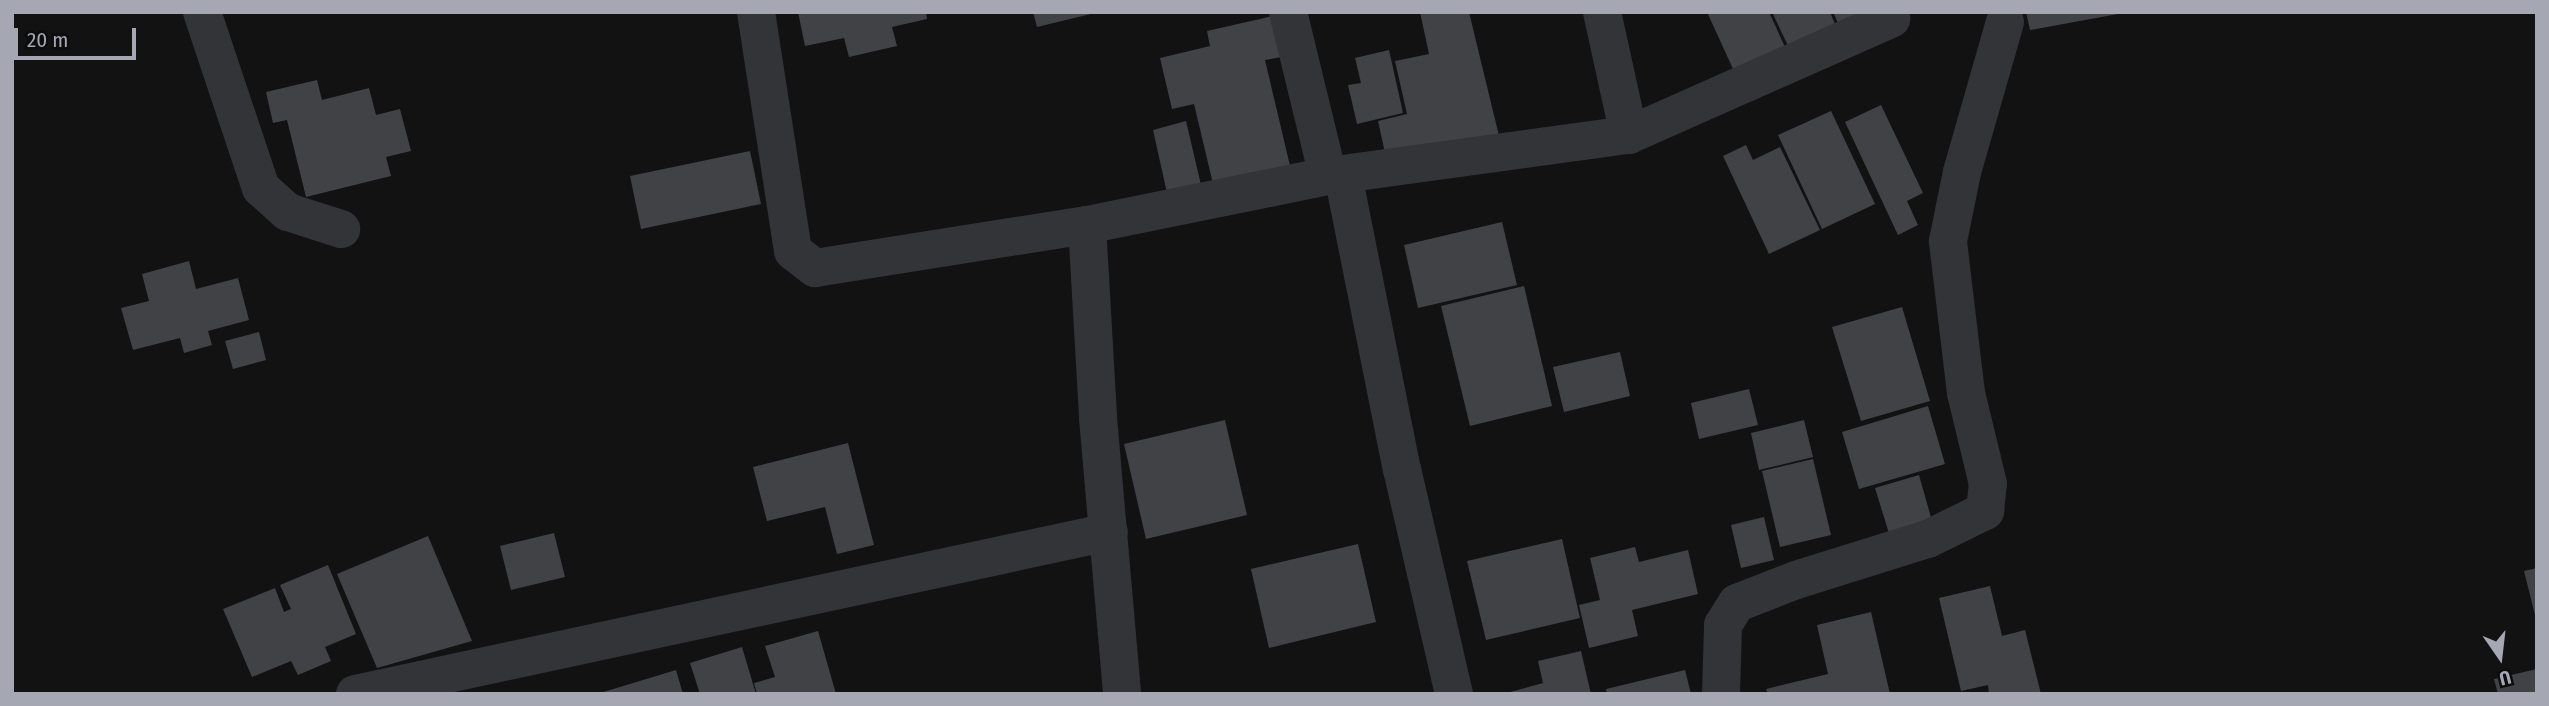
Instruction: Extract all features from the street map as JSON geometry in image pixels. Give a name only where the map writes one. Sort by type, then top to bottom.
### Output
[{"type":"street","points":[[202,12],[261,188],[288,212],[341,229]]},
{"type":"street","points":[[757,12],[793,251],[802,261],[830,268],[1087,225],[1336,176],[1629,135],[1891,19]]},
{"type":"street","points":[[1288,12],[1336,176],[1454,694]]},
{"type":"street","points":[[1602,12],[1629,135]]},
{"type":"street","points":[[1721,694],[1723,625],[1737,603],[1928,539],[1985,511],[1988,484],[1966,393],[1948,241],[1962,172],[2005,22]]},
{"type":"street","points":[[1087,225],[1122,694]]},
{"type":"street","points":[[355,694],[1110,531]]},
{"type":"building","points":[[798,12],[926,12],[927,19],[892,27],[897,46],[849,57],[844,38],[805,46]]},
{"type":"building","points":[[1033,12],[1095,12],[1095,13],[1037,27]]},
{"type":"building","points":[[1420,12],[1469,12],[1499,136],[1387,162],[1378,121],[1407,114],[1395,61],[1429,54]]},
{"type":"building","points":[[1707,12],[1769,12],[1790,58],[1739,82]]},
{"type":"building","points":[[1772,12],[1830,12],[1837,29],[1790,50]]},
{"type":"building","points":[[1833,12],[1872,12],[1840,27]]},
{"type":"building","points":[[2026,12],[2117,12],[2118,14],[2030,30]]},
{"type":"building","points":[[1273,16],[1282,57],[1265,60],[1291,170],[1214,188],[1194,104],[1172,109],[1160,58],[1210,46],[1207,31]]},
{"type":"building","points":[[1389,50],[1403,113],[1357,124],[1348,85],[1361,83],[1355,58]]},
{"type":"building","points":[[317,80],[322,100],[369,88],[376,115],[400,109],[411,151],[386,157],[391,176],[306,197],[287,120],[273,123],[266,92]]},
{"type":"building","points":[[1881,105],[1923,193],[1907,201],[1918,225],[1898,235],[1845,122]]},
{"type":"building","points":[[1831,111],[1875,204],[1822,229],[1778,135]]},
{"type":"building","points":[[1186,121],[1201,185],[1167,193],[1153,130]]},
{"type":"building","points":[[1746,145],[1753,160],[1780,147],[1820,230],[1769,254],[1723,156]]},
{"type":"building","points":[[750,151],[761,204],[641,229],[630,176]]},
{"type":"building","points":[[1502,222],[1517,285],[1418,308],[1404,245]]},
{"type":"building","points":[[189,261],[196,289],[238,278],[249,320],[208,331],[212,345],[184,353],[180,338],[133,350],[121,308],[149,301],[142,274]]},
{"type":"building","points":[[1524,286],[1552,406],[1470,426],[1441,306]]},
{"type":"building","points":[[1902,307],[1930,401],[1861,421],[1832,327]]},
{"type":"building","points":[[259,332],[266,360],[233,369],[225,341]]},
{"type":"building","points":[[1620,352],[1630,396],[1564,412],[1553,367]]},
{"type":"building","points":[[1749,389],[1758,425],[1699,439],[1691,403]]},
{"type":"building","points":[[1928,406],[1945,464],[1859,489],[1842,432]]},
{"type":"building","points":[[1225,420],[1247,515],[1146,539],[1124,444]]},
{"type":"building","points":[[1804,420],[1813,457],[1759,470],[1751,433]]},
{"type":"building","points":[[848,443],[874,545],[837,554],[825,507],[767,521],[753,467]]},
{"type":"building","points":[[1813,459],[1831,535],[1780,547],[1762,471]]},
{"type":"building","points":[[1919,475],[1934,528],[1891,540],[1875,488]]},
{"type":"building","points":[[1764,517],[1774,560],[1741,568],[1731,525]]},
{"type":"building","points":[[554,533],[565,577],[511,590],[500,546]]},
{"type":"building","points":[[428,536],[472,641],[377,668],[337,574]]},
{"type":"building","points":[[1562,539],[1580,618],[1486,640],[1467,561]]},
{"type":"building","points":[[1358,544],[1376,622],[1269,648],[1251,569]]},
{"type":"building","points":[[1635,547],[1639,562],[1688,550],[1698,594],[1632,610],[1638,636],[1589,648],[1579,605],[1600,600],[1590,558]]},
{"type":"building","points":[[328,565],[356,634],[325,647],[331,661],[298,675],[291,661],[252,677],[223,609],[275,588],[284,612],[291,609],[280,585]]},
{"type":"building","points":[[2537,568],[2537,619],[2536,619],[2524,571]]},
{"type":"building","points":[[1990,586],[2002,636],[2025,630],[2041,694],[1989,694],[1988,685],[1961,691],[1939,598]]},
{"type":"building","points":[[1871,612],[1890,694],[1768,694],[1766,689],[1828,674],[1817,625]]},
{"type":"building","points":[[818,631],[836,694],[757,694],[754,683],[775,677],[765,646]]},
{"type":"building","points":[[742,647],[756,694],[700,694],[690,663]]},
{"type":"building","points":[[1581,651],[1591,694],[1503,694],[1543,683],[1538,661]]},
{"type":"building","points":[[2537,669],[2537,694],[2498,694],[2494,679]]},
{"type":"building","points":[[676,670],[683,694],[600,694],[600,693]]},
{"type":"building","points":[[1685,670],[1691,694],[1607,694],[1606,689]]}]
